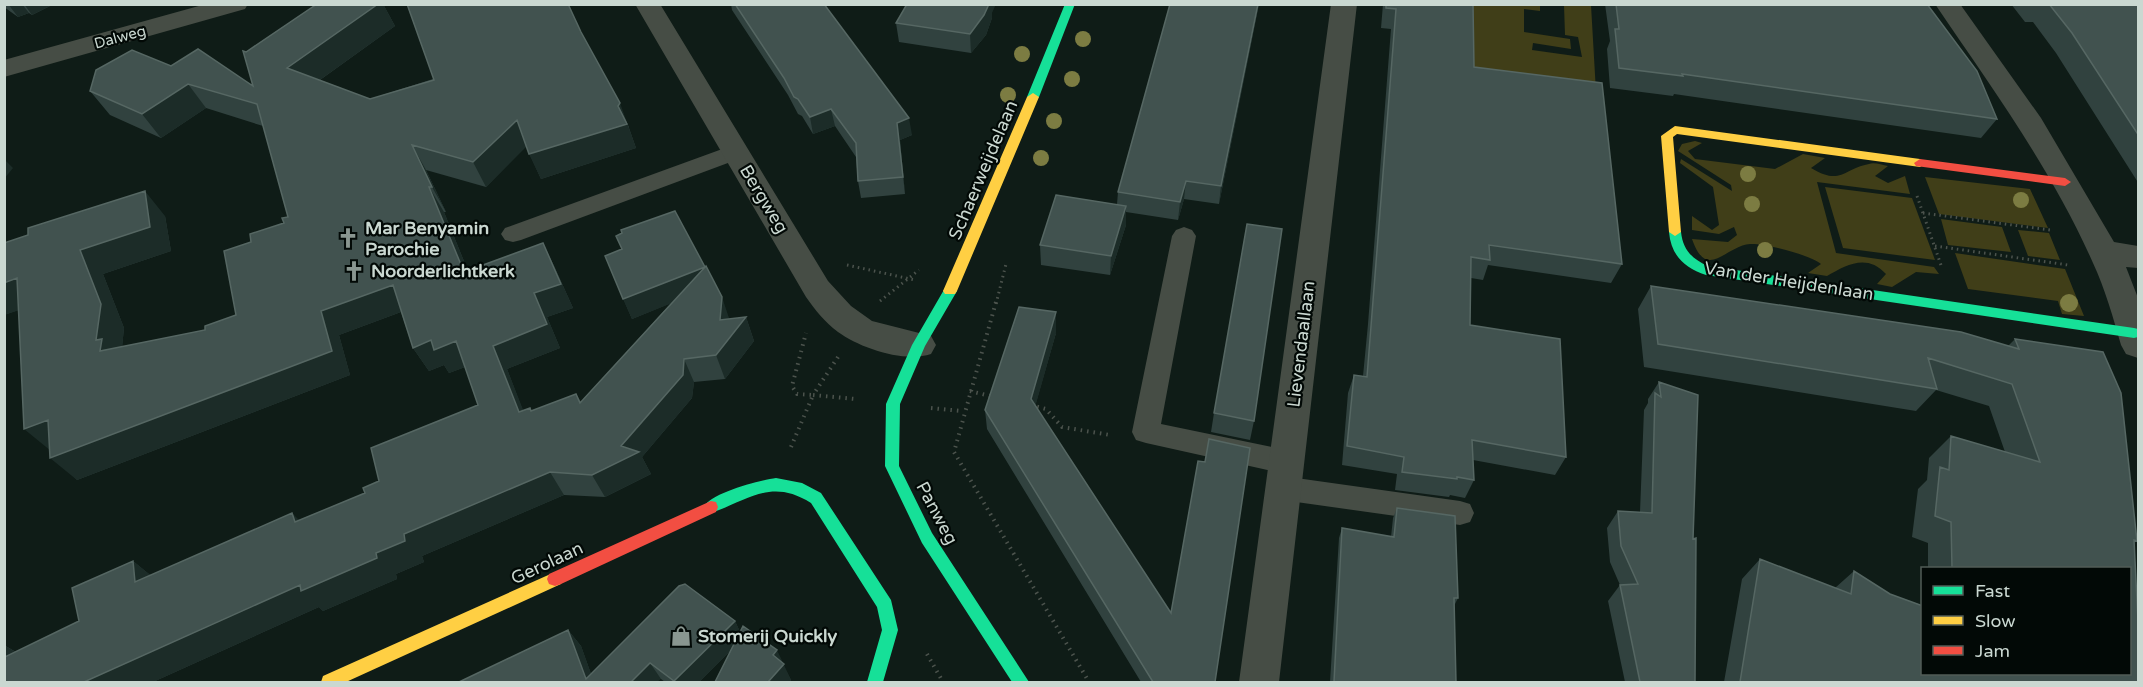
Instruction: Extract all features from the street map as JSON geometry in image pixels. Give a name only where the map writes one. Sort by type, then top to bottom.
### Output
[{"type":"street","name":"Dalweg","points":[[4,69],[236,4]]},
{"type":"street","name":"Bergweg","points":[[647,4],[817,289],[836,315],[879,339],[919,345]]},
{"type":"street","name":"Schaerweijdelaan","points":[[919,345],[952,288],[1018,136],[1070,4]]},
{"type":"street","name":"Lievendaallaan","points":[[1259,682],[1344,4]]},
{"type":"street","name":"Van der Heijdenlaan","points":[[1947,4],[1990,63],[2065,182],[2104,252],[2136,339]]},
{"type":"street","name":"Van der Heijdenlaan","points":[[2065,182],[1675,130],[1667,136],[1676,247],[1690,264],[1706,270],[1945,304],[2136,339]]},
{"type":"street","points":[[2104,252],[2139,257]]},
{"type":"street","name":"Panweg","points":[[919,345],[893,404],[892,466],[927,538],[1021,682]]},
{"type":"street","points":[[782,482],[803,487],[816,498],[885,605],[890,630],[875,682]]},
{"type":"street","name":"Gerolaan","points":[[329,682],[749,490],[782,482]]},
{"type":"lane","points":[[513,234],[736,152]]},
{"type":"lane","points":[[1184,236],[1146,432],[1284,475],[1460,513]]},
{"type":"path","points":[[1912,161],[1911,177],[1943,272],[1957,281],[1943,293],[1945,304]]},
{"type":"path","points":[[1923,213],[2058,231]]},
{"type":"path","points":[[1935,246],[2072,266]]},
{"type":"path","points":[[842,257],[848,266],[999,297],[962,411],[954,452],[1089,682]]},
{"type":"path","points":[[782,482],[790,450],[813,395],[857,328],[886,294],[921,268]]},
{"type":"path","points":[[813,395],[797,394],[792,386],[817,289]]},
{"type":"path","points":[[970,391],[1002,399]]},
{"type":"path","points":[[1024,404],[1046,409],[1062,427],[1121,437],[1146,432]]},
{"type":"shaded area","points":[[1471,5],[1540,5],[1540,11],[1524,9],[1524,32],[1570,39],[1571,49],[1533,43],[1532,50],[1582,57],[1578,37],[1565,35],[1564,5],[1591,5],[1596,92],[1467,73]]},
{"type":"shaded area","points":[[1695,141],[1702,143],[1688,151],[1695,159],[1775,169],[1803,154],[1825,158],[1811,168],[1829,176],[1841,175],[1871,163],[1888,166],[1875,176],[1888,183],[1905,176],[1910,194],[1817,182],[1836,253],[1934,267],[1939,274],[1916,272],[1892,287],[1877,284],[1886,274],[1871,264],[1856,263],[1827,276],[1808,273],[1821,264],[1798,253],[1757,244],[1741,246],[1710,260],[1704,258],[1698,252],[1692,239],[1728,242],[1737,235],[1734,227],[1719,234],[1692,230],[1692,216],[1712,230],[1719,225],[1713,187],[1680,163],[1681,159],[1732,191],[1731,185],[1678,151],[1682,144]]},
{"type":"shaded area","points":[[1925,177],[2030,189],[2048,228],[1939,214]]},
{"type":"shaded area","points":[[1825,187],[1912,198],[1935,260],[1843,248]]},
{"type":"shaded area","points":[[1941,219],[2002,227],[2011,252],[1948,245]]},
{"type":"shaded area","points":[[2018,230],[2049,233],[2060,260],[2028,256]]},
{"type":"shaded area","points":[[1955,253],[2065,269],[2084,316],[2062,314],[2058,301],[1968,289]]},
{"type":"building","points":[[317,4],[378,4],[287,68],[370,99],[434,80],[407,4],[568,4],[620,103],[618,106],[627,124],[529,154],[517,120],[473,162],[412,145],[432,187],[429,187],[464,272],[543,243],[561,284],[534,293],[547,324],[493,346],[519,412],[530,408],[531,411],[576,394],[580,403],[706,266],[722,297],[720,320],[746,317],[716,355],[684,359],[683,375],[621,446],[639,452],[592,475],[550,472],[404,534],[405,541],[376,553],[377,558],[301,591],[300,585],[84,682],[4,682],[4,650],[5,657],[79,621],[72,588],[133,561],[135,582],[292,513],[295,522],[365,493],[363,488],[379,481],[371,448],[478,405],[456,341],[434,350],[431,340],[413,348],[393,285],[321,311],[332,351],[50,458],[48,420],[24,429],[17,278],[4,283],[4,243],[28,235],[28,228],[145,191],[150,227],[80,250],[101,304],[96,340],[102,339],[100,351],[205,330],[205,326],[236,315],[224,251],[251,242],[250,234],[284,223],[282,218],[288,217],[257,104],[188,84],[142,114],[90,91],[96,70],[132,50],[171,66],[198,49],[253,86],[243,51],[246,52]]},
{"type":"building","points":[[735,4],[824,4],[909,118],[897,123],[903,177],[858,181],[856,143],[831,109],[810,117],[798,99],[794,97]]},
{"type":"building","points":[[907,4],[989,4],[970,34],[896,23]]},
{"type":"building","points":[[1170,4],[1258,4],[1221,186],[1186,181],[1180,202],[1118,192]]},
{"type":"building","points":[[1386,4],[1473,4],[1474,67],[1602,83],[1622,264],[1489,245],[1490,260],[1471,257],[1470,325],[1560,339],[1566,457],[1472,440],[1474,480],[1402,472],[1404,457],[1347,446],[1354,375],[1367,377],[1396,9],[1386,8]]},
{"type":"building","points":[[1616,4],[1927,4],[1977,71],[1997,119],[1682,74],[1683,76],[1619,68],[1615,29],[1619,29]]},
{"type":"building","points":[[2049,4],[2139,4],[2139,136],[2072,33]]},
{"type":"building","points":[[1056,195],[1126,206],[1111,256],[1040,245]]},
{"type":"building","points":[[675,211],[705,267],[623,299],[605,256],[622,249],[616,236],[622,233],[621,230]]},
{"type":"building","points":[[1247,224],[1282,229],[1254,421],[1214,413]]},
{"type":"building","points":[[1651,286],[1961,332],[2019,349],[2015,339],[2103,352],[2121,393],[2137,541],[2134,540],[2139,682],[1740,682],[1760,559],[1851,594],[1854,571],[1890,594],[1921,605],[1921,675],[2131,675],[2131,567],[1952,567],[1951,522],[1935,516],[1940,467],[1949,470],[1951,436],[2040,462],[2012,384],[1928,358],[1937,389],[1658,344]]},
{"type":"building","points":[[1019,307],[1056,312],[1031,399],[1171,613],[1198,461],[1205,462],[1209,439],[1250,448],[1215,682],[1153,682],[985,410]]},
{"type":"building","points":[[1659,382],[1698,395],[1693,539],[1696,538],[1695,682],[1640,682],[1620,585],[1638,584],[1621,546],[1618,511],[1652,513],[1655,393],[1661,397]]},
{"type":"building","points":[[1397,508],[1455,516],[1458,598],[1454,598],[1456,682],[1334,682],[1342,528],[1394,537]]},
{"type":"building","points":[[685,584],[735,621],[674,681],[650,663],[631,682],[459,682],[568,630],[586,679],[679,586]]},
{"type":"building","points":[[743,626],[777,650],[773,655],[784,664],[768,682],[715,682]]},
{"type":"traffic: fast","points":[[1033,97],[1070,4]]},
{"type":"traffic: fast","points":[[1675,232],[1678,246],[1684,256],[1693,264],[1706,270],[2134,333]]},
{"type":"traffic: fast","points":[[950,291],[919,345],[893,404],[892,466],[927,538],[1021,682]]},
{"type":"traffic: fast","points":[[711,507],[750,490],[776,484],[789,485],[816,498],[885,605],[890,630],[875,682]]},
{"type":"traffic: slow","points":[[950,291],[1033,97]]},
{"type":"traffic: slow","points":[[1675,232],[1667,136],[1675,130],[1920,163]]},
{"type":"traffic: slow","points":[[329,682],[555,579]]},
{"type":"traffic: jam","points":[[1920,163],[2065,182]]},
{"type":"traffic: jam","points":[[555,579],[711,507]]},
{"type":"place","name":"Mar Benyamin Parochie","points":[[348,238]]},
{"type":"place","name":"Noorderlichtkerk","points":[[354,271]]},
{"type":"place","name":"Stomerij Quickly","points":[[681,636]]}]
